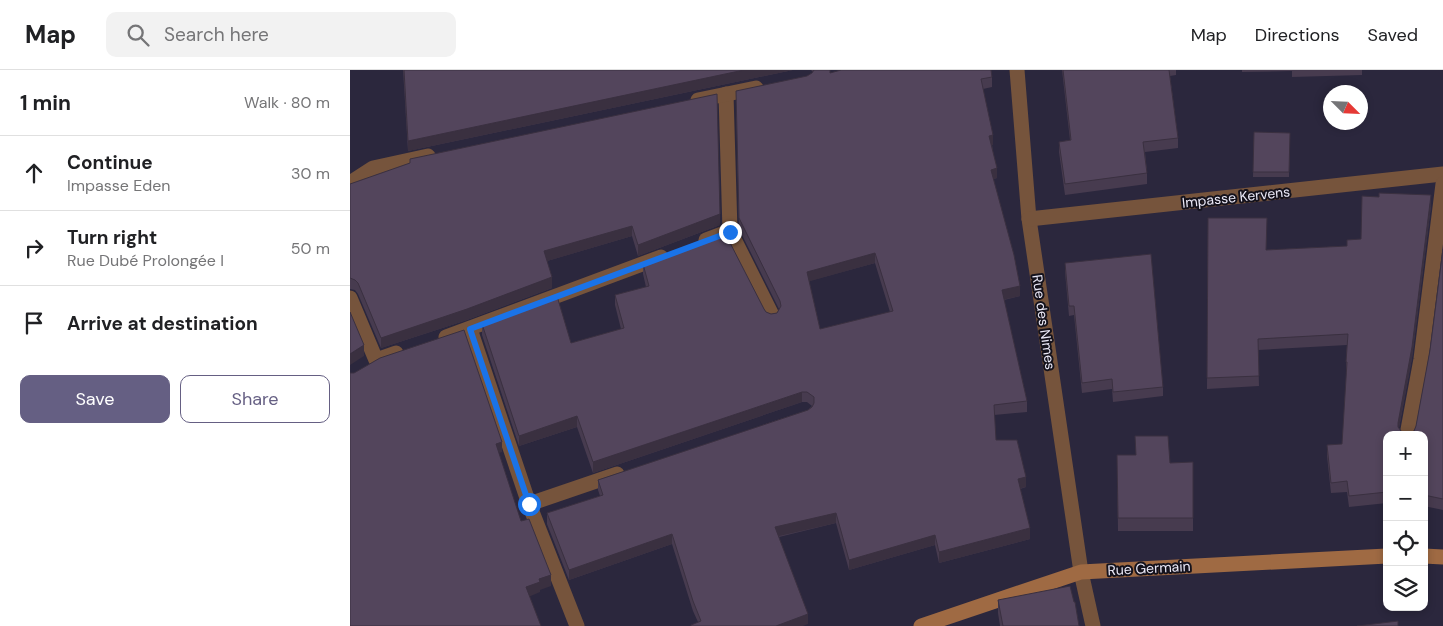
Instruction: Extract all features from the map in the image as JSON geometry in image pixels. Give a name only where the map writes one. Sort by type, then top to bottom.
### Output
[{"type":"street","name":"Rue des Nimes","points":[[1018,70],[1029,219],[1081,572],[1093,626]]},
{"type":"street","points":[[688,102],[770,85]]},
{"type":"street","points":[[726,94],[730,232],[772,315]]},
{"type":"street","points":[[350,183],[373,168],[440,154]]},
{"type":"street","name":"Impasse Kervens","points":[[1029,219],[1443,174]]},
{"type":"street","points":[[1408,431],[1421,359],[1443,184]]},
{"type":"street","points":[[693,245],[730,232]]},
{"type":"street","points":[[432,341],[470,329],[674,252]]},
{"type":"street","points":[[350,298],[371,363],[413,348]]},
{"type":"street","points":[[470,329],[529,504],[577,626]]},
{"type":"street","points":[[529,504],[630,470]]},
{"type":"street","name":"Rue Germain","points":[[921,626],[1081,572],[1383,556]]},
{"type":"street","points":[[1428,556],[1443,557]]},
{"type":"building","points":[[404,70],[744,70],[408,141]]},
{"type":"building","points":[[814,70],[830,70],[830,73],[841,70],[991,70],[992,77],[981,79],[993,135],[989,136],[997,168],[991,170],[1014,255],[1020,286],[1002,290],[1027,401],[994,405],[996,440],[1017,440],[1026,477],[1018,479],[1030,528],[939,552],[935,535],[849,560],[836,513],[775,527],[808,614],[776,626],[691,626],[701,621],[672,534],[569,570],[547,513],[603,495],[598,480],[808,410],[814,403],[814,397],[807,392],[802,392],[593,462],[577,416],[519,436],[482,324],[557,296],[571,343],[624,328],[615,295],[649,286],[643,264],[725,233],[764,309],[771,314],[777,313],[781,306],[780,301],[739,218],[736,91],[807,76]],"holes":[[[875,253],[893,311],[820,329],[807,272]]]},
{"type":"building","points":[[1063,70],[1169,70],[1178,138],[1143,142],[1147,173],[1065,184],[1059,142],[1071,140]]},
{"type":"building","points":[[717,94],[720,214],[638,245],[632,226],[544,251],[552,277],[467,309],[381,338],[358,283],[350,278],[350,184],[410,163],[410,159]]},
{"type":"building","points":[[1254,132],[1290,133],[1289,172],[1253,172]]},
{"type":"building","points":[[1379,193],[1431,195],[1412,347],[1398,423],[1401,431],[1383,431],[1383,492],[1349,496],[1347,481],[1331,483],[1327,445],[1342,444],[1348,334],[1258,339],[1259,376],[1207,378],[1208,218],[1267,218],[1266,250],[1347,246],[1347,240],[1361,239],[1362,196],[1379,197]]},
{"type":"building","points":[[1443,249],[1443,499],[1428,496],[1428,431],[1414,431],[1430,350]]},
{"type":"building","points":[[1151,254],[1163,387],[1113,392],[1112,379],[1082,383],[1074,306],[1069,306],[1065,263]]},
{"type":"building","points":[[350,312],[364,345],[350,354]]},
{"type":"building","points":[[464,330],[502,442],[496,444],[521,521],[529,519],[551,575],[539,579],[540,582],[526,587],[541,626],[350,626],[350,373],[354,373],[380,358]]},
{"type":"building","points":[[1135,436],[1168,436],[1170,463],[1193,462],[1193,518],[1118,518],[1117,455],[1136,455]]},
{"type":"building","points":[[1070,586],[1079,626],[1003,626],[998,600]]},
{"type":"building","points":[[1398,621],[1398,626],[1357,626]]},
{"type":"route","points":[[529,504],[470,329],[730,232]]}]
